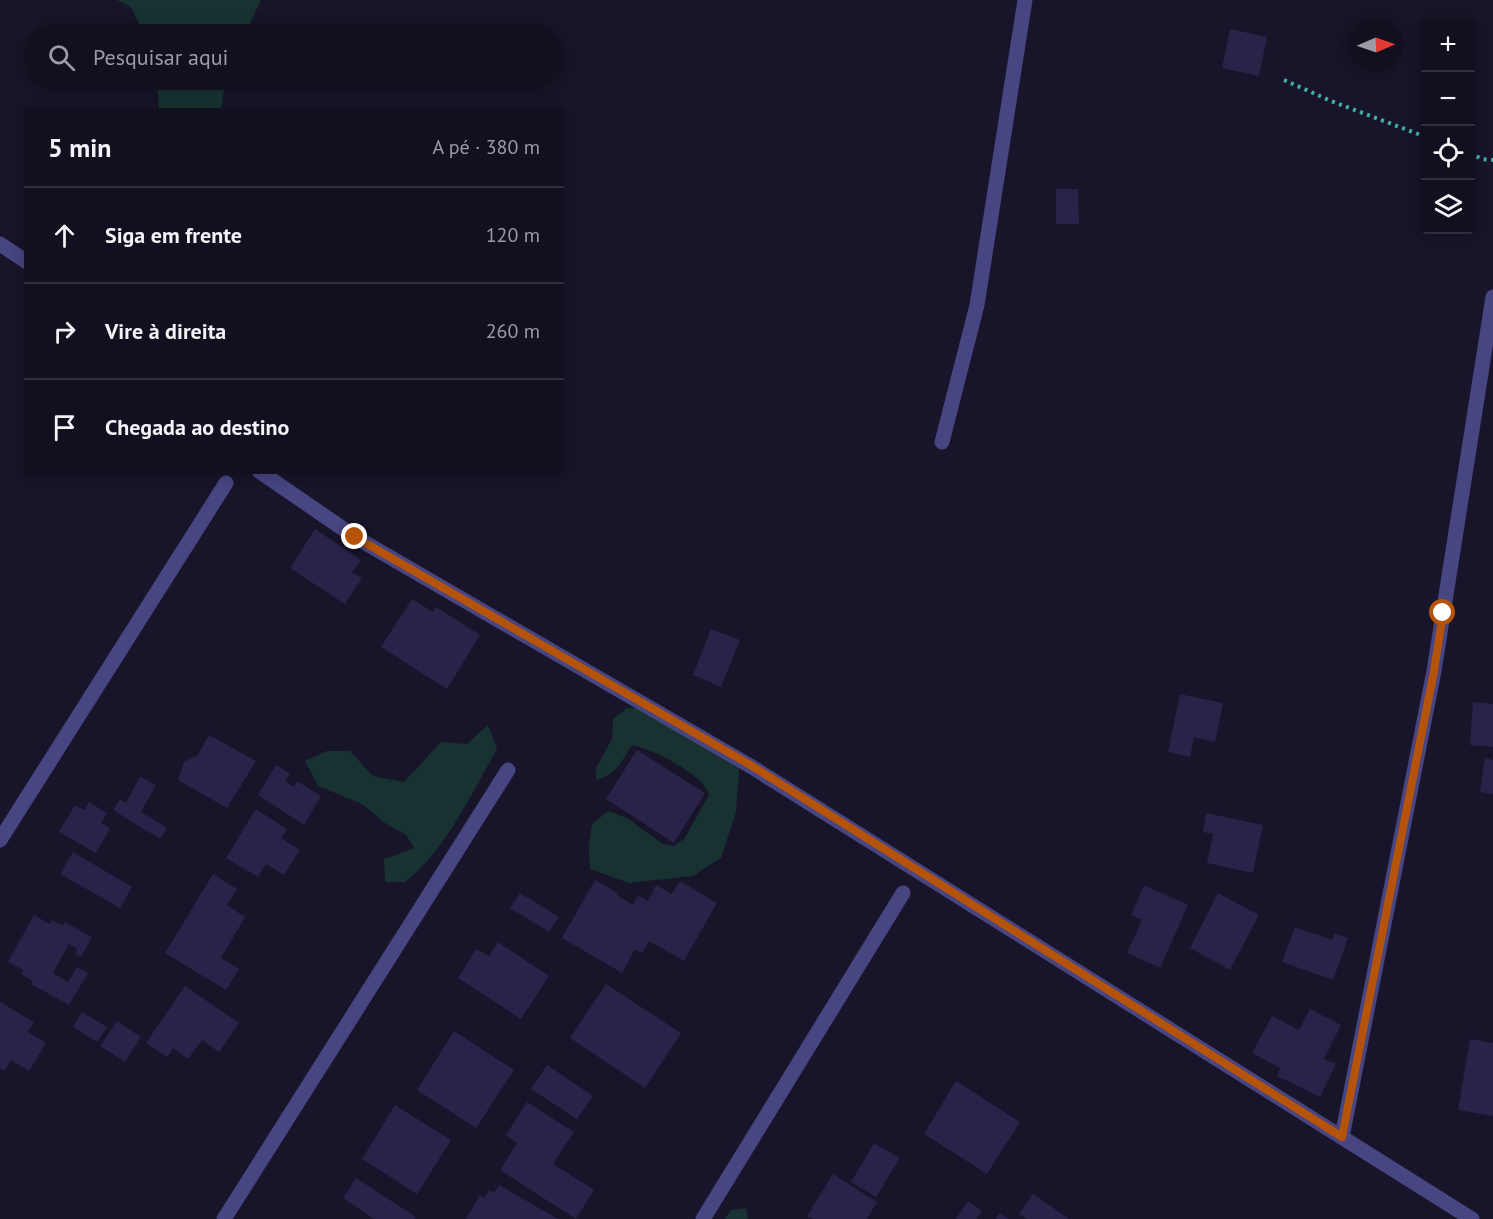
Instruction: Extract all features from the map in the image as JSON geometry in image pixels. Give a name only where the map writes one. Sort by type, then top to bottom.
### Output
[{"type":"street","points":[[942,442],[977,305],[1025,0]]},
{"type":"street","points":[[0,244],[24,260]]},
{"type":"street","points":[[1342,1137],[1434,671],[1493,297]]},
{"type":"street","points":[[263,474],[355,537],[752,766],[1472,1219]]},
{"type":"street","points":[[0,840],[226,483]]},
{"type":"street","points":[[224,1219],[508,770]]},
{"type":"street","points":[[703,1219],[903,893]]},
{"type":"path","points":[[1284,80],[1330,101],[1421,135]]},
{"type":"path","points":[[1475,156],[1493,160]]},
{"type":"green space","points":[[117,0],[261,0],[250,24],[139,24],[131,7]]},
{"type":"green space","points":[[158,90],[225,90],[221,108],[159,108]]},
{"type":"green space","points":[[627,708],[652,708],[740,760],[736,812],[721,858],[693,876],[629,883],[590,869],[589,846],[592,824],[608,811],[627,818],[663,844],[674,846],[684,839],[709,795],[698,779],[688,771],[664,757],[632,745],[613,771],[596,780],[596,768],[612,739],[613,719]]},
{"type":"green space","points":[[488,725],[497,749],[457,820],[433,854],[405,882],[385,882],[384,859],[414,848],[406,835],[385,823],[362,804],[318,786],[305,761],[327,751],[350,751],[373,776],[404,782],[441,742],[467,744]]},
{"type":"green space","points":[[746,1208],[748,1219],[725,1219],[731,1210]]},
{"type":"building","points":[[1230,29],[1267,37],[1259,76],[1222,68]]},
{"type":"building","points":[[1056,189],[1078,189],[1079,224],[1056,224]]},
{"type":"building","points":[[315,529],[361,560],[352,572],[362,578],[345,604],[290,568]]},
{"type":"building","points":[[412,599],[433,612],[436,607],[480,635],[447,689],[381,647]]},
{"type":"building","points":[[711,629],[740,640],[721,687],[693,675]]},
{"type":"building","points":[[1180,694],[1223,703],[1215,742],[1194,737],[1190,757],[1168,752]]},
{"type":"building","points":[[1473,702],[1493,704],[1493,747],[1470,745]]},
{"type":"building","points":[[209,735],[256,761],[227,808],[178,780],[184,762],[198,755]]},
{"type":"building","points":[[637,750],[705,793],[674,843],[606,799]]},
{"type":"building","points":[[1485,758],[1493,760],[1493,794],[1480,792]]},
{"type":"building","points":[[276,765],[290,774],[285,781],[294,787],[297,781],[321,796],[304,825],[258,795]]},
{"type":"building","points":[[140,776],[156,785],[141,812],[167,828],[160,839],[113,810],[120,799],[126,803]]},
{"type":"building","points":[[89,802],[107,813],[101,823],[110,828],[96,853],[59,832],[75,805],[84,810]]},
{"type":"building","points":[[256,809],[287,829],[281,838],[300,850],[284,875],[266,864],[258,877],[226,858]]},
{"type":"building","points":[[1206,813],[1263,825],[1253,873],[1207,863],[1213,834],[1203,832]]},
{"type":"building","points":[[73,852],[132,887],[120,908],[60,874]]},
{"type":"building","points":[[213,874],[237,889],[227,905],[245,917],[221,958],[239,969],[226,990],[165,953]]},
{"type":"building","points":[[595,880],[633,905],[638,895],[648,901],[656,885],[672,894],[680,881],[717,903],[684,961],[649,941],[642,953],[635,949],[622,973],[562,938]]},
{"type":"building","points":[[1144,885],[1188,905],[1160,968],[1127,953],[1142,920],[1131,915]]},
{"type":"building","points":[[520,893],[559,917],[549,932],[510,908]]},
{"type":"building","points":[[1218,893],[1259,915],[1230,970],[1190,948]]},
{"type":"building","points":[[34,915],[50,924],[52,920],[63,925],[65,922],[92,937],[81,957],[75,954],[77,949],[69,944],[53,973],[68,982],[77,967],[88,973],[69,1005],[31,984],[33,981],[21,974],[23,970],[8,962]]},
{"type":"building","points":[[1295,927],[1332,940],[1334,933],[1348,938],[1333,980],[1282,962]]},
{"type":"building","points":[[498,942],[549,976],[521,1019],[458,978],[476,949],[489,956]]},
{"type":"building","points":[[606,984],[681,1033],[645,1088],[570,1038]]},
{"type":"building","points":[[185,986],[239,1023],[219,1052],[202,1040],[188,1059],[173,1048],[167,1057],[146,1043]]},
{"type":"building","points":[[0,1002],[34,1022],[28,1032],[46,1043],[29,1071],[11,1060],[5,1071],[0,1068]]},
{"type":"building","points":[[1310,1009],[1341,1025],[1324,1059],[1336,1064],[1320,1097],[1277,1076],[1280,1068],[1252,1053],[1272,1016],[1299,1030]]},
{"type":"building","points":[[82,1012],[107,1027],[97,1042],[73,1027]]},
{"type":"building","points":[[117,1021],[141,1037],[125,1062],[100,1046]]},
{"type":"building","points":[[454,1031],[514,1070],[476,1128],[417,1090]]},
{"type":"building","points":[[1470,1039],[1493,1043],[1493,1116],[1458,1110]]},
{"type":"building","points":[[547,1065],[593,1096],[577,1119],[531,1089]]},
{"type":"building","points":[[956,1081],[1020,1122],[987,1174],[924,1134]]},
{"type":"building","points":[[527,1102],[574,1132],[553,1164],[594,1190],[576,1219],[500,1170],[517,1143],[506,1135]]},
{"type":"building","points":[[395,1105],[451,1140],[417,1194],[362,1159]]},
{"type":"building","points":[[874,1143],[900,1158],[876,1197],[851,1182]]},
{"type":"building","points":[[833,1174],[877,1202],[867,1219],[813,1219],[807,1216]]},
{"type":"building","points":[[356,1178],[416,1217],[415,1219],[374,1219],[343,1198]]},
{"type":"building","points":[[499,1185],[558,1219],[466,1219],[480,1195],[484,1198],[489,1190],[494,1193]]},
{"type":"building","points":[[1033,1194],[1069,1219],[1027,1219],[1019,1214]]},
{"type":"building","points":[[968,1201],[982,1211],[976,1219],[956,1219]]},
{"type":"building","points":[[1000,1213],[1009,1219],[995,1219]]},
{"type":"route","points":[[355,537],[752,766],[1342,1137],[1434,671],[1443,613]]}]
